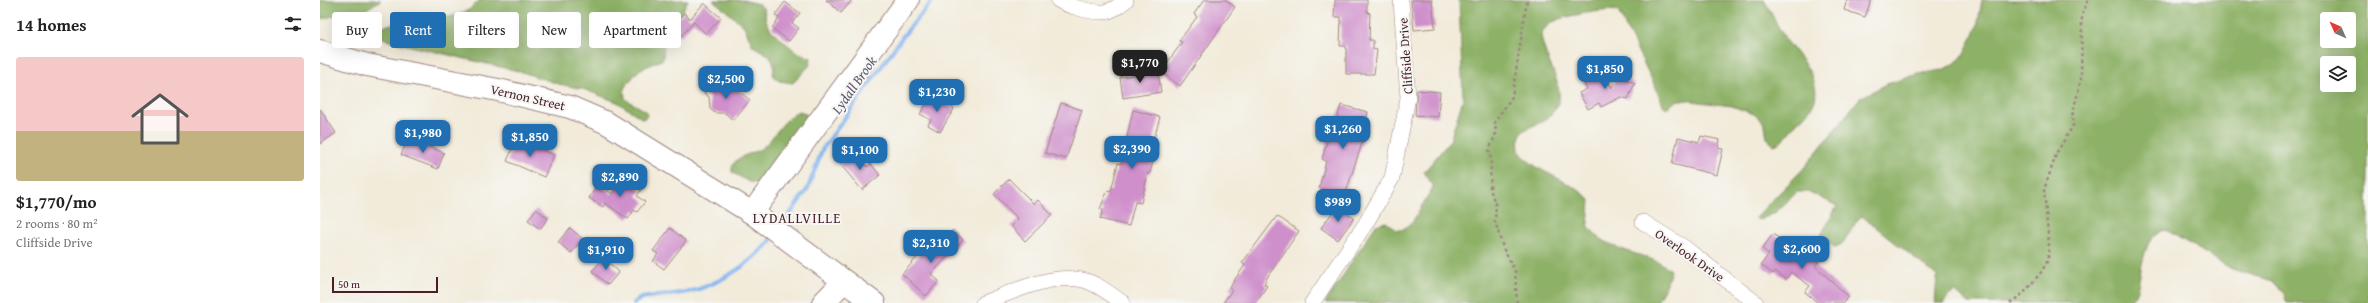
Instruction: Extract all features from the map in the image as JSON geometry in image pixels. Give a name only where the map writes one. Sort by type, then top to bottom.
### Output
[{"type":"street","points":[[752,214],[908,0]]},
{"type":"street","points":[[1058,0],[1066,5],[1104,12],[1116,8],[1126,0]]},
{"type":"street","name":"Cliffside Drive","points":[[1312,303],[1366,223],[1392,178],[1408,98],[1401,0]]},
{"type":"street","name":"Vernon Street","points":[[320,51],[367,65],[498,90],[570,107],[607,123],[752,214],[843,282],[874,303]]},
{"type":"street","name":"Overlook Drive","points":[[1643,222],[1685,248],[1756,303]]},
{"type":"street","points":[[983,303],[1036,284],[1060,279],[1083,280],[1105,291],[1123,303]]},
{"type":"street","points":[[823,303],[843,282]]},
{"type":"path","points":[[1517,303],[1515,271],[1503,248],[1495,221],[1496,206],[1490,189],[1489,151],[1496,133],[1495,121],[1512,96],[1527,0]]},
{"type":"path","points":[[2010,303],[2024,293],[2042,271],[2048,260],[2049,244],[2044,190],[2058,152],[2073,126],[2072,116],[2081,80],[2082,14],[2088,0]]},
{"type":"green space","points":[[320,0],[381,0],[362,12],[332,12],[332,16],[320,19]]},
{"type":"green space","points":[[480,0],[688,0],[681,13],[589,12],[589,48],[664,48],[663,59],[639,70],[624,88],[625,99],[646,111],[647,116],[643,119],[617,102],[583,89],[559,84],[522,72],[419,48],[446,48],[446,18],[454,16],[454,48],[519,48],[519,12],[464,12],[469,10]]},
{"type":"green space","points":[[713,0],[743,0],[759,4],[764,9],[766,21],[771,30],[795,51],[811,58],[810,65],[793,83],[779,81],[773,76],[774,65],[770,56],[753,46],[744,26]]},
{"type":"green space","points":[[1459,0],[1764,0],[1783,35],[1810,73],[1816,91],[1815,100],[1807,113],[1783,139],[1774,145],[1767,139],[1765,125],[1754,114],[1732,106],[1678,100],[1666,108],[1662,104],[1657,90],[1618,11],[1613,10],[1569,16],[1552,22],[1541,34],[1542,43],[1558,85],[1559,103],[1545,120],[1529,127],[1522,133],[1519,142],[1519,150],[1532,164],[1573,186],[1590,200],[1588,225],[1596,234],[1615,247],[1650,259],[1671,270],[1666,286],[1656,303],[1325,303],[1376,225],[1386,222],[1397,230],[1402,230],[1413,221],[1433,187],[1424,172],[1450,141],[1463,99]]},
{"type":"green space","points":[[1982,0],[2368,0],[2368,303],[2287,303],[2284,294],[2273,281],[2232,269],[2166,230],[2158,233],[2148,246],[2144,255],[2136,292],[2129,303],[1969,303],[1955,292],[1948,296],[1944,303],[1935,303],[1937,276],[1862,216],[1858,219],[1847,238],[1839,245],[1834,247],[1821,235],[1837,206],[1810,192],[1797,192],[1776,212],[1760,220],[1755,218],[1803,169],[1860,98],[1887,84],[1918,74],[1942,70],[1954,64],[1962,57],[1977,28]]},
{"type":"green space","points":[[390,25],[390,41],[382,37],[383,26]]},
{"type":"green space","points":[[801,111],[810,117],[761,184],[749,182],[732,172],[734,162],[762,148],[790,117]]},
{"type":"building","points":[[826,0],[852,0],[841,13]]},
{"type":"building","points":[[1204,0],[1226,0],[1235,7],[1180,86],[1161,72],[1182,42],[1179,41],[1197,17],[1194,14]]},
{"type":"building","points":[[1335,0],[1367,0],[1367,12],[1370,13],[1369,40],[1373,40],[1373,49],[1377,50],[1374,74],[1346,74],[1346,46],[1340,46],[1341,17],[1334,17]]},
{"type":"building","points":[[1411,0],[1432,0],[1435,28],[1414,30]]},
{"type":"building","points":[[1847,0],[1871,0],[1865,17],[1844,10]]},
{"type":"building","points":[[785,2],[800,13],[792,23],[799,28],[789,41],[772,28],[779,18],[775,15]]},
{"type":"building","points":[[704,3],[721,18],[706,34],[694,22],[681,36],[681,16],[684,13],[690,19]]},
{"type":"building","points":[[1158,71],[1161,92],[1123,98],[1120,77]]},
{"type":"building","points":[[1603,71],[1612,88],[1617,76],[1635,83],[1628,99],[1621,97],[1601,107],[1599,103],[1588,109],[1579,93],[1587,89],[1583,82]]},
{"type":"building","points":[[715,80],[720,85],[723,82],[733,87],[750,100],[733,120],[725,113],[715,113],[710,109],[709,97],[704,93]]},
{"type":"building","points":[[1417,90],[1440,92],[1438,117],[1415,115]]},
{"type":"building","points":[[932,95],[954,109],[940,132],[928,125],[931,120],[920,114]]},
{"type":"building","points":[[1061,103],[1082,110],[1066,159],[1045,153]]},
{"type":"building","points":[[1341,105],[1368,112],[1363,140],[1345,195],[1319,188],[1326,161],[1322,159],[1330,132],[1333,133]]},
{"type":"building","points":[[320,109],[336,133],[320,144]]},
{"type":"building","points":[[1133,110],[1160,117],[1153,142],[1158,143],[1150,173],[1148,173],[1141,203],[1135,202],[1129,226],[1100,219],[1103,210],[1100,209],[1108,190],[1111,191],[1118,163],[1121,164]]},
{"type":"building","points":[[1701,136],[1720,140],[1718,148],[1723,149],[1717,175],[1672,164],[1678,137],[1699,142]]},
{"type":"building","points":[[408,138],[444,153],[438,169],[401,155]]},
{"type":"building","points":[[517,138],[554,155],[544,177],[507,161]]},
{"type":"building","points":[[854,152],[867,167],[871,164],[880,175],[862,190],[840,164]]},
{"type":"building","points":[[623,178],[641,190],[637,196],[645,202],[637,212],[634,210],[628,219],[605,203],[603,207],[589,198],[598,184],[612,194]]},
{"type":"building","points":[[1009,179],[1034,204],[1038,200],[1052,215],[1025,241],[1011,226],[1018,219],[994,194]]},
{"type":"building","points":[[1337,206],[1354,218],[1338,240],[1321,228]]},
{"type":"building","points":[[536,209],[548,218],[540,229],[528,220]]},
{"type":"building","points":[[1277,216],[1299,231],[1268,276],[1264,284],[1267,286],[1255,303],[1223,303],[1232,290],[1229,288],[1245,265],[1242,263]]},
{"type":"building","points":[[570,228],[583,239],[571,253],[558,242]]},
{"type":"building","points":[[670,228],[686,241],[664,269],[653,261],[658,254],[653,251]]},
{"type":"building","points":[[953,230],[963,240],[931,274],[939,281],[926,296],[902,274],[923,251],[928,255]]},
{"type":"building","points":[[1773,234],[1797,252],[1804,241],[1823,255],[1815,266],[1849,297],[1843,303],[1818,303],[1805,292],[1810,286],[1791,272],[1786,279],[1775,271],[1773,274],[1761,265],[1769,254],[1762,249]]},
{"type":"building","points":[[604,258],[619,272],[608,285],[592,271]]},
{"type":"waterway","name":"Lydall Brook","points":[[782,226],[808,188],[822,150],[903,36],[933,0]]},
{"type":"waterway","name":"Lydall Brook","points":[[634,303],[641,298],[677,294],[710,285],[750,261],[774,236]]},
{"type":"district","name":"LYDALLVILLE","points":[[797,218]]}]
